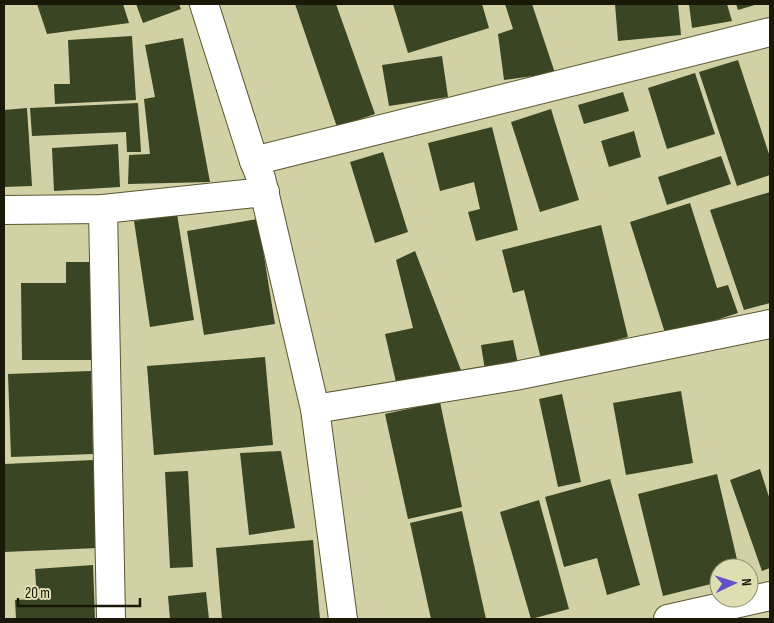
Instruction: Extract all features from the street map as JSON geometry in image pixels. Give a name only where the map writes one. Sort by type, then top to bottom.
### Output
[{"type":"street","points":[[204,4],[265,192],[315,410],[343,619]]},
{"type":"street","points":[[254,161],[770,32]]},
{"type":"street","points":[[4,210],[103,209],[265,192]]},
{"type":"street","points":[[103,209],[111,619]]},
{"type":"street","points":[[315,410],[515,376],[770,324]]},
{"type":"street","points":[[668,619],[770,596]]},
{"type":"building","points":[[37,4],[123,4],[129,23],[47,34]]},
{"type":"building","points":[[136,4],[179,4],[181,9],[143,23]]},
{"type":"building","points":[[295,4],[336,4],[375,114],[337,127]]},
{"type":"building","points":[[393,4],[482,4],[489,28],[408,53]]},
{"type":"building","points":[[505,4],[532,4],[555,73],[504,80],[498,34],[513,29]]},
{"type":"building","points":[[615,4],[678,4],[681,35],[618,41]]},
{"type":"building","points":[[689,4],[727,4],[732,21],[692,28]]},
{"type":"building","points":[[736,4],[758,4],[738,10]]},
{"type":"building","points":[[132,36],[136,100],[55,104],[54,84],[70,84],[68,40]]},
{"type":"building","points":[[183,38],[210,182],[128,184],[129,155],[150,154],[144,99],[155,97],[145,45]]},
{"type":"building","points":[[442,56],[448,97],[389,106],[382,65]]},
{"type":"building","points":[[738,60],[770,157],[770,175],[737,186],[699,72]]},
{"type":"building","points":[[695,73],[715,134],[667,149],[648,88]]},
{"type":"building","points":[[623,92],[629,111],[584,124],[578,105]]},
{"type":"building","points":[[138,103],[141,152],[127,152],[126,132],[32,136],[30,108]]},
{"type":"building","points":[[27,108],[32,186],[4,187],[4,110]]},
{"type":"building","points":[[551,109],[579,200],[540,212],[511,122]]},
{"type":"building","points":[[492,127],[518,230],[476,241],[468,212],[480,209],[474,182],[440,191],[428,143]]},
{"type":"building","points":[[634,131],[641,157],[609,167],[601,141]]},
{"type":"building","points":[[118,144],[120,187],[54,191],[52,148]]},
{"type":"building","points":[[383,152],[408,232],[375,243],[350,162]]},
{"type":"building","points":[[721,156],[731,184],[667,205],[658,177]]},
{"type":"building","points":[[770,192],[770,303],[744,310],[710,210]]},
{"type":"building","points":[[690,203],[717,288],[728,285],[738,313],[666,336],[630,222]]},
{"type":"building","points":[[177,214],[194,320],[150,327],[134,221]]},
{"type":"building","points":[[258,219],[275,324],[204,335],[187,231]]},
{"type":"building","points":[[601,225],[628,337],[541,359],[524,290],[513,293],[502,250]]},
{"type":"building","points":[[415,251],[464,378],[398,391],[385,334],[413,328],[396,260]]},
{"type":"building","points":[[66,262],[94,262],[95,360],[22,360],[21,283],[66,283]]},
{"type":"building","points":[[513,340],[518,364],[485,370],[481,345]]},
{"type":"building","points":[[265,357],[273,445],[154,455],[147,366]]},
{"type":"building","points":[[91,371],[93,454],[11,457],[8,374]]},
{"type":"building","points":[[681,391],[693,463],[626,475],[613,403]]},
{"type":"building","points":[[562,394],[581,482],[558,487],[539,399]]},
{"type":"building","points":[[440,402],[462,507],[408,519],[385,414]]},
{"type":"building","points":[[281,451],[295,528],[249,535],[240,453]]},
{"type":"building","points":[[93,460],[98,548],[4,552],[4,464]]},
{"type":"building","points":[[760,469],[770,500],[770,568],[762,571],[730,480]]},
{"type":"building","points":[[188,471],[193,567],[170,568],[165,472]]},
{"type":"building","points":[[717,474],[737,558],[709,558],[709,584],[663,596],[638,494]]},
{"type":"building","points":[[610,479],[640,585],[607,595],[597,558],[564,567],[545,497]]},
{"type":"building","points":[[539,500],[569,609],[531,619],[500,512]]},
{"type":"building","points":[[462,511],[486,619],[431,619],[410,523]]},
{"type":"building","points":[[313,540],[320,619],[222,619],[216,548]]},
{"type":"building","points":[[93,565],[95,619],[16,619],[15,600],[37,599],[35,569]]},
{"type":"building","points":[[206,592],[209,619],[170,619],[168,596]]}]
